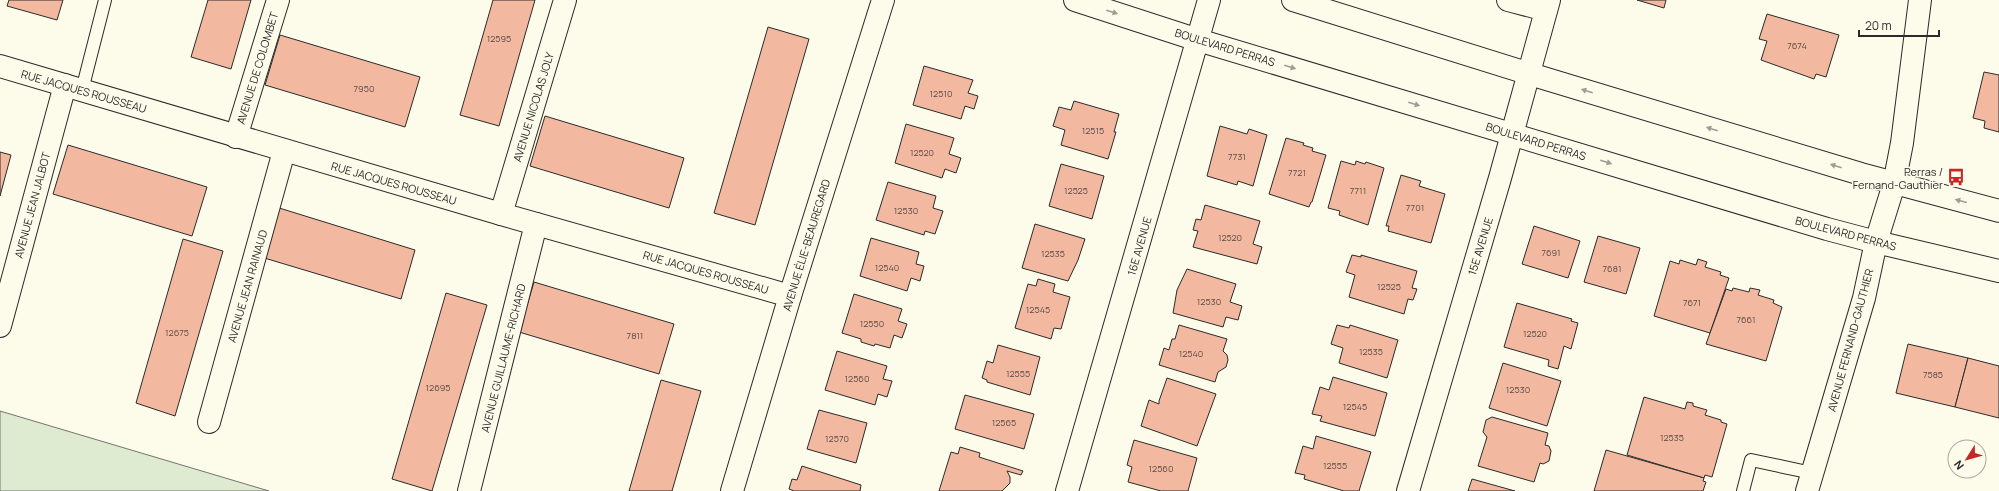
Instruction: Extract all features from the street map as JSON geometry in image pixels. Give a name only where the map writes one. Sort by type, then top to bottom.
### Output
[{"type":"street","name":"AVENUE DE COLOMBET","points":[[236,136],[278,0]]},
{"type":"street","name":"AVENUE NICOLAS JOLY","points":[[501,214],[565,0]]},
{"type":"street","name":"AVENUE ÉLIE-BEAUREGARD","points":[[732,491],[790,296],[883,0]]},
{"type":"street","name":"BOULEVARD PERRAS","points":[[1075,0],[1198,40],[1876,242],[1999,271]]},
{"type":"street","name":"16E AVENUE","points":[[1067,491],[1209,0]]},
{"type":"street","points":[[1293,0],[1530,74],[1894,184],[1999,211]]},
{"type":"street","points":[[1508,0],[1548,5]]},
{"type":"street","name":"AVENUE FERNAND-GAUTHIER","points":[[1810,482],[1864,298],[1876,242],[1894,184],[1902,143],[1920,0]]},
{"type":"street","name":"15E AVENUE","points":[[1408,491],[1498,186],[1548,5]]},
{"type":"street","name":"RUE JACQUES ROUSSEAU","points":[[0,66],[284,151],[790,296]]},
{"type":"street","name":"AVENUE JEAN JALBOT","points":[[0,326],[74,88]]},
{"type":"street","name":"AVENUE JEAN RAINAUD","points":[[209,422],[284,151]]},
{"type":"street","name":"AVENUE GUILLAUME-RICHARD","points":[[470,491],[536,224]]},
{"type":"lane","points":[[74,88],[105,0]]},
{"type":"lane","points":[[1743,491],[1751,460],[1810,482]]},
{"type":"green space","points":[[0,411],[269,491],[0,491]]},
{"type":"building","points":[[9,0],[63,0],[57,20],[7,6]]},
{"type":"building","points":[[208,0],[251,0],[231,69],[191,57]]},
{"type":"building","points":[[493,0],[535,0],[499,126],[460,115]]},
{"type":"building","points":[[1637,0],[1666,0],[1664,8]]},
{"type":"building","points":[[1767,14],[1839,35],[1826,77],[1816,74],[1814,79],[1761,60],[1767,41],[1759,39]]},
{"type":"building","points":[[768,27],[809,39],[755,225],[714,213]]},
{"type":"building","points":[[280,35],[420,77],[405,127],[265,85]]},
{"type":"building","points":[[924,66],[973,80],[968,93],[978,96],[974,109],[965,106],[961,119],[913,105]]},
{"type":"building","points":[[1984,72],[1999,75],[1999,132],[1984,128],[1985,121],[1973,118]]},
{"type":"building","points":[[1074,101],[1119,114],[1114,132],[1116,132],[1108,159],[1061,145],[1065,130],[1053,126],[1059,107],[1071,110]]},
{"type":"building","points":[[545,116],[684,158],[669,208],[530,166]]},
{"type":"building","points":[[906,124],[954,138],[949,154],[961,158],[956,173],[945,169],[942,178],[895,163]]},
{"type":"building","points":[[1220,126],[1247,134],[1249,129],[1267,135],[1253,186],[1238,181],[1237,185],[1207,176]]},
{"type":"building","points":[[1286,138],[1304,143],[1303,145],[1313,148],[1312,151],[1326,155],[1312,202],[1309,207],[1269,194]]},
{"type":"building","points":[[68,145],[207,187],[192,236],[53,194]]},
{"type":"building","points":[[0,152],[11,155],[0,196]]},
{"type":"building","points":[[1341,161],[1355,165],[1356,161],[1365,164],[1366,162],[1384,168],[1368,225],[1339,215],[1340,211],[1328,208]]},
{"type":"building","points":[[1061,164],[1104,176],[1092,219],[1049,206]]},
{"type":"building","points":[[1401,175],[1421,181],[1419,186],[1445,194],[1431,243],[1388,231],[1389,226],[1386,226]]},
{"type":"building","points":[[888,182],[936,196],[933,208],[943,211],[935,234],[925,231],[924,235],[876,220]]},
{"type":"building","points":[[1205,205],[1260,221],[1253,244],[1262,247],[1257,264],[1193,247],[1198,231],[1193,230],[1196,219],[1201,220]]},
{"type":"building","points":[[276,207],[415,250],[401,299],[261,257]]},
{"type":"building","points":[[1035,224],[1085,239],[1078,260],[1068,281],[1022,268]]},
{"type":"building","points":[[1534,226],[1580,241],[1568,278],[1522,264]]},
{"type":"building","points":[[1598,236],[1640,248],[1626,294],[1584,282]]},
{"type":"building","points":[[871,238],[919,252],[916,264],[924,266],[920,281],[911,278],[907,291],[860,276]]},
{"type":"building","points":[[183,239],[223,251],[175,416],[136,403]]},
{"type":"building","points":[[1352,255],[1361,257],[1361,255],[1417,271],[1412,288],[1417,289],[1413,300],[1408,299],[1404,314],[1349,297],[1355,275],[1346,272]]},
{"type":"building","points":[[1698,259],[1707,262],[1705,267],[1721,272],[1720,275],[1729,278],[1710,333],[1654,316],[1670,261],[1679,264],[1680,260],[1696,265]]},
{"type":"building","points":[[1187,269],[1236,284],[1230,302],[1242,306],[1238,320],[1226,317],[1223,327],[1173,313],[1177,290]]},
{"type":"building","points":[[1038,279],[1055,284],[1053,292],[1070,297],[1061,329],[1054,328],[1051,339],[1015,328],[1028,284],[1036,286]]},
{"type":"building","points":[[534,282],[674,324],[659,374],[519,332]]},
{"type":"building","points":[[1733,288],[1749,292],[1750,288],[1760,290],[1758,295],[1774,300],[1773,303],[1782,307],[1766,361],[1706,344],[1726,289],[1732,291]]},
{"type":"building","points":[[446,293],[487,305],[432,491],[392,479]]},
{"type":"building","points":[[854,294],[902,309],[898,321],[907,324],[902,338],[894,335],[890,348],[875,344],[874,346],[861,342],[861,339],[842,333]]},
{"type":"building","points":[[1517,303],[1572,319],[1571,321],[1578,323],[1571,349],[1564,346],[1558,369],[1548,366],[1549,360],[1504,347]]},
{"type":"building","points":[[1179,325],[1227,339],[1223,351],[1227,355],[1228,360],[1226,367],[1218,372],[1215,382],[1159,365],[1164,348],[1169,350],[1172,339],[1175,339]]},
{"type":"building","points":[[1337,325],[1349,328],[1350,325],[1398,340],[1387,378],[1339,363],[1343,348],[1331,344]]},
{"type":"building","points":[[1908,344],[1968,358],[1955,407],[1896,393]]},
{"type":"building","points":[[998,345],[1040,357],[1030,395],[987,382],[987,380],[982,378],[987,361],[993,363]]},
{"type":"building","points":[[837,351],[887,366],[883,379],[892,381],[887,397],[878,394],[875,405],[825,390]]},
{"type":"building","points":[[1968,358],[1999,366],[1999,418],[1955,407]]},
{"type":"building","points":[[1503,363],[1561,381],[1547,426],[1489,408]]},
{"type":"building","points":[[1333,377],[1387,393],[1375,436],[1320,421],[1322,416],[1312,414],[1320,387],[1329,390]]},
{"type":"building","points":[[1167,378],[1216,394],[1197,446],[1141,426],[1149,400],[1159,404]]},
{"type":"building","points":[[661,380],[701,391],[672,491],[629,491]]},
{"type":"building","points":[[965,395],[1034,414],[1024,449],[955,429]]},
{"type":"building","points":[[1644,397],[1685,409],[1687,402],[1693,403],[1693,406],[1707,410],[1705,415],[1721,420],[1721,422],[1727,424],[1712,477],[1705,475],[1704,478],[1627,455]]},
{"type":"building","points":[[819,410],[867,423],[856,463],[807,449]]},
{"type":"building","points":[[1492,417],[1548,433],[1545,445],[1549,446],[1551,451],[1549,461],[1543,464],[1540,463],[1534,482],[1478,466],[1487,437],[1483,432],[1486,420]]},
{"type":"building","points":[[1316,436],[1371,452],[1359,491],[1344,491],[1304,479],[1305,475],[1295,473],[1303,446],[1313,449]]},
{"type":"building","points":[[1134,440],[1197,458],[1188,491],[1161,491],[1128,482],[1132,467],[1127,465]]},
{"type":"building","points":[[960,447],[980,453],[979,457],[1023,471],[1021,475],[1007,471],[1010,477],[1010,483],[1002,491],[939,491],[951,452],[958,454]]},
{"type":"building","points":[[1606,450],[1704,478],[1703,481],[1706,482],[1703,491],[1594,491]]},
{"type":"building","points":[[802,466],[861,485],[860,491],[794,491],[789,489],[792,479],[797,480]]},
{"type":"building","points":[[1472,479],[1515,491],[1468,491]]},
{"type":"place","name":"Perras / Fernand-Gauthier","points":[[1956,177]]}]
